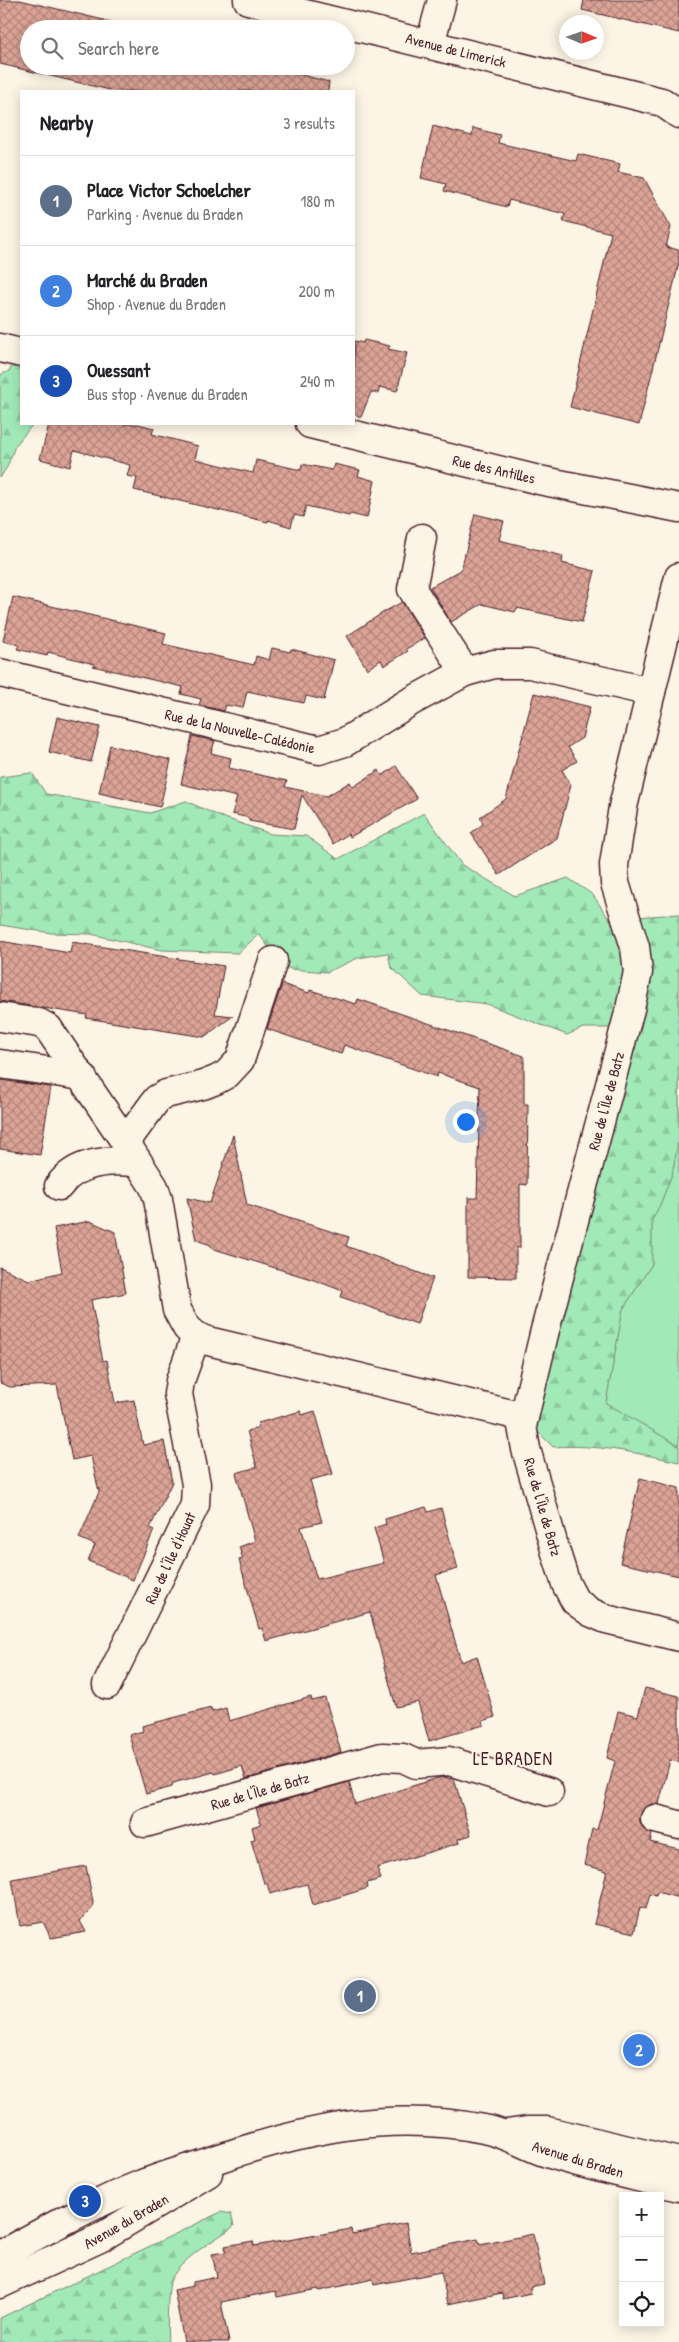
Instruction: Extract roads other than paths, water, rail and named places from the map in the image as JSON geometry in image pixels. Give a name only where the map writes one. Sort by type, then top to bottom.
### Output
[{"type":"street","name":"Avenue de Limerick","points":[[248,0],[331,20]]},
{"type":"street","points":[[430,44],[442,0]]},
{"type":"street","name":"Avenue de Limerick","points":[[355,26],[673,105]]},
{"type":"street","points":[[0,348],[20,354]]},
{"type":"street","name":"Rue des Antilles","points":[[314,425],[539,480],[679,508]]},
{"type":"street","points":[[422,538],[412,589],[465,672]]},
{"type":"street","name":"Rue de l'Île de Batz","points":[[679,577],[623,807],[614,865],[615,883],[635,947],[638,972],[522,1426],[526,1449],[566,1584],[575,1601],[590,1612],[606,1619],[679,1637]]},
{"type":"street","name":"Rue de la Nouvelle-Calédonie","points":[[0,672],[319,750],[334,747],[345,742],[410,702],[465,672],[494,664],[530,664],[651,692]]},
{"type":"street","points":[[124,1140],[130,1136],[156,1099],[166,1094],[203,1086],[216,1080],[226,1074],[240,1060],[273,961]]},
{"type":"street","points":[[0,1017],[39,1022],[48,1028],[82,1076],[154,1187],[158,1199],[176,1310],[180,1320],[196,1336],[222,1344],[524,1416]]},
{"type":"street","points":[[0,1064],[82,1076]]},
{"type":"street","points":[[59,1186],[70,1174],[101,1162],[138,1164]]},
{"type":"street","name":"Rue de l'Île d'Houat","points":[[107,1685],[195,1505],[196,1484],[178,1394],[180,1382],[196,1336]]},
{"type":"street","name":"Rue de l'Île de Batz","points":[[145,1824],[382,1757],[403,1758],[416,1764],[449,1761],[549,1792]]},
{"type":"street","name":"Avenue du Braden","points":[[0,2255],[114,2196],[172,2173],[248,2148],[319,2129],[366,2122],[458,2124],[507,2134],[539,2150],[565,2159],[679,2187]]},
{"type":"street","name":"Avenue du Braden","points":[[507,2134],[546,2131],[679,2162]]},
{"type":"street","name":"Avenue du Braden","points":[[0,2284],[100,2238],[248,2148]]},
{"type":"place","name":"Place Victor Schoelcher","points":[[360,1996]]},
{"type":"place","name":"Marché du Braden","points":[[639,2050]]},
{"type":"place","name":"Ouessant","points":[[85,2201]]},
{"type":"district","name":"LE BRADEN","points":[[513,1758]]}]
